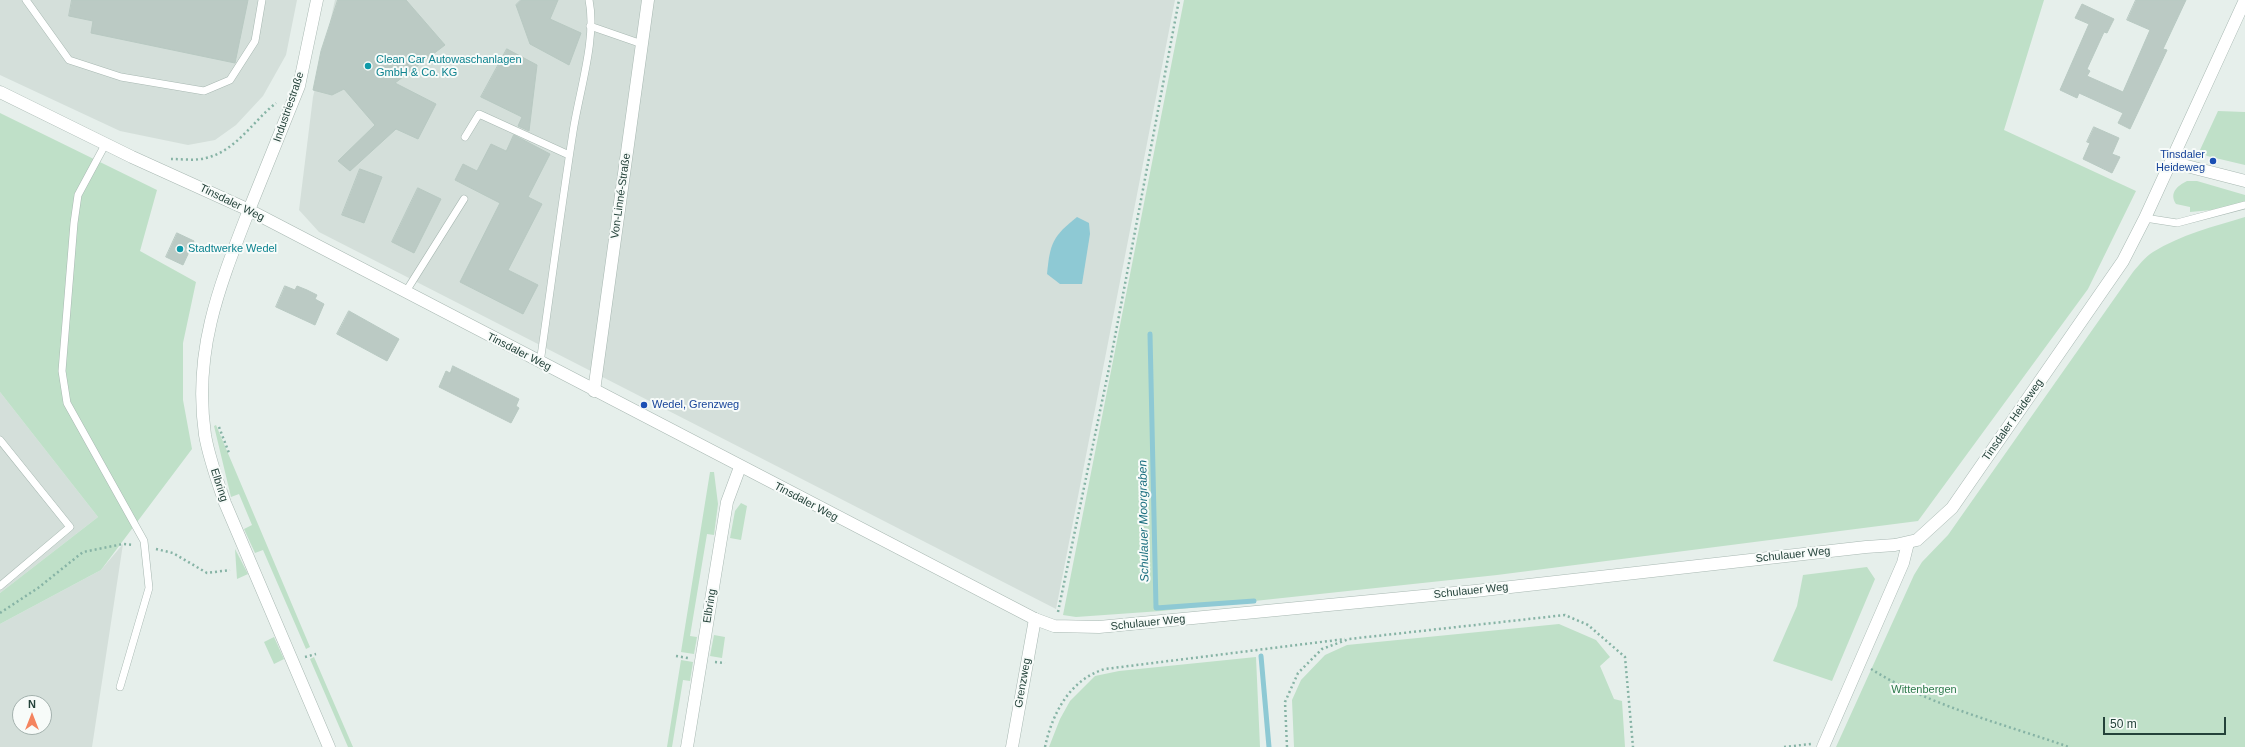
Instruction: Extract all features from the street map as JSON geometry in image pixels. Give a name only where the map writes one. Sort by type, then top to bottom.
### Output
[{"type":"street","name":"Industriestraße","points":[[249,210],[299,86],[317,0]]},
{"type":"street","name":"Von-Linné-Straße","points":[[594,391],[648,0]]},
{"type":"street","name":"Tinsdaler Heideweg","points":[[1908,543],[1917,540],[1952,508],[2123,261],[2145,218],[2245,0]]},
{"type":"street","name":"Tinsdaler Weg","points":[[0,92],[249,210],[540,363],[1035,619]]},
{"type":"street","points":[[2171,162],[2245,181]]},
{"type":"street","name":"Elbring","points":[[249,210],[222,279],[206,334],[203,362],[202,399],[205,435],[211,462],[224,503],[329,747]]},
{"type":"street","name":"Elbring","points":[[687,747],[727,502],[740,467]]},
{"type":"street","name":"Schulauer Weg","points":[[1035,619],[1054,626],[1098,627],[1475,591],[1908,543]]},
{"type":"street","points":[[1823,745],[1903,563],[1908,543]]},
{"type":"street","name":"Grenzweg","points":[[1012,747],[1035,619]]},
{"type":"lane","points":[[26,0],[69,60],[121,77],[204,91],[230,80],[255,41],[262,0]]},
{"type":"lane","points":[[540,363],[592,15],[589,0]]},
{"type":"lane","points":[[590,26],[642,44]]},
{"type":"lane","points":[[465,137],[479,114],[570,155]]},
{"type":"lane","points":[[106,143],[78,195],[74,223],[62,371],[67,403],[140,534],[144,546],[149,588],[120,687]]},
{"type":"lane","points":[[405,292],[464,199]]},
{"type":"lane","points":[[2145,218],[2177,223],[2245,205]]},
{"type":"lane","points":[[0,440],[70,527],[0,586]]},
{"type":"path","points":[[1054,626],[1109,368],[1179,0]]},
{"type":"path","points":[[170,158],[206,158],[229,148],[260,116],[299,86]]},
{"type":"path","points":[[0,613],[38,588],[83,552],[123,544],[144,546],[173,553],[207,573],[230,570]]},
{"type":"path","points":[[1045,747],[1049,728],[1064,702],[1083,678],[1094,672],[1105,669],[1349,639],[1566,615],[1588,626],[1625,657],[1633,747]]},
{"type":"path","points":[[1287,747],[1285,702],[1298,673],[1322,649],[1349,639]]},
{"type":"path","points":[[1859,662],[1890,681],[1924,696],[2069,747]]},
{"type":"path","points":[[1784,747],[1823,745]]},
{"type":"shaded area","points":[[0,0],[297,0],[286,55],[263,96],[236,125],[215,140],[188,145],[120,131],[0,75]]},
{"type":"shaded area","points":[[335,0],[1175,0],[1056,609],[319,232],[299,210],[313,97]]},
{"type":"shaded area","points":[[0,392],[98,517],[0,593]]},
{"type":"shaded area","points":[[123,544],[92,747],[0,747],[0,624],[101,570]]},
{"type":"green space","points":[[1184,0],[2044,0],[2004,130],[2136,191],[2088,289],[1918,521],[1497,575],[1161,611],[1076,617],[1063,615]]},
{"type":"green space","points":[[2218,111],[2245,112],[2245,165],[2207,156],[2200,150]]},
{"type":"green space","points":[[0,113],[157,190],[140,251],[196,282],[183,343],[183,400],[192,449],[101,570],[0,624],[0,593],[98,517],[0,392]]},
{"type":"green space","points":[[2187,181],[2197,181],[2245,195],[2245,202],[2212,210],[2190,212],[2190,207],[2176,204],[2173,196],[2175,190]]},
{"type":"green space","name":"Wittenbergen","points":[[2245,217],[2245,747],[1836,747],[1914,575],[1922,562],[1948,535],[2133,272],[2147,256],[2163,246],[2198,232]]},
{"type":"green space","points":[[216,425],[310,647],[306,649],[263,550],[255,553],[244,529],[252,525],[239,494],[231,497],[214,426]]},
{"type":"green space","points":[[710,472],[714,472],[718,504],[714,535],[707,534],[690,636],[697,637],[694,654],[681,652]]},
{"type":"green space","points":[[741,503],[747,506],[741,540],[730,538],[735,511]]},
{"type":"green space","points":[[235,549],[248,574],[237,579]]},
{"type":"green space","points":[[1867,567],[1875,579],[1832,681],[1773,661],[1797,606],[1803,575]]},
{"type":"green space","points":[[1559,624],[1596,640],[1610,657],[1600,666],[1614,699],[1622,701],[1625,747],[1294,747],[1292,700],[1301,680],[1325,655],[1347,645]]},
{"type":"green space","points":[[714,635],[725,637],[722,658],[710,656]]},
{"type":"green space","points":[[274,637],[284,659],[274,664],[264,642]]},
{"type":"green space","points":[[314,657],[353,747],[348,747],[310,659]]},
{"type":"green space","points":[[1256,657],[1260,747],[1049,747],[1060,719],[1070,701],[1095,676],[1119,671]]},
{"type":"green space","points":[[681,660],[693,662],[690,681],[683,680],[672,747],[667,747]]},
{"type":"water","points":[[1077,217],[1089,223],[1090,234],[1082,284],[1060,284],[1047,274],[1051,247],[1058,235]]},
{"type":"building","points":[[72,0],[248,0],[235,63],[91,33],[93,21],[69,16]]},
{"type":"building","name":"Clean Car Autowaschanlagen GmbH & Co. KG","points":[[338,0],[406,0],[445,45],[395,83],[436,104],[418,139],[396,129],[350,171],[338,161],[375,125],[344,89],[332,95],[313,90],[321,51]]},
{"type":"building","points":[[521,0],[558,0],[550,19],[581,33],[569,65],[530,44],[516,5]]},
{"type":"building","points":[[2136,0],[2186,0],[2163,49],[2167,50],[2130,129],[2118,123],[2123,113],[2079,93],[2077,98],[2060,90],[2089,24],[2075,18],[2082,4],[2114,19],[2107,33],[2104,32],[2087,69],[2090,71],[2087,76],[2123,92],[2150,30],[2127,20]]},
{"type":"building","points":[[507,49],[537,65],[529,131],[518,126],[522,117],[481,97]]},
{"type":"building","points":[[2094,127],[2119,138],[2112,154],[2120,157],[2112,173],[2083,159],[2090,143],[2087,142]]},
{"type":"building","points":[[514,135],[550,154],[528,197],[542,204],[508,270],[538,285],[523,314],[460,282],[500,203],[455,180],[463,164],[477,171],[491,144],[506,151]]},
{"type":"building","points":[[360,169],[382,177],[364,223],[342,215]]},
{"type":"building","points":[[418,188],[441,199],[414,253],[392,242]]},
{"type":"building","name":"Stadtwerke Wedel","points":[[177,233],[194,241],[183,265],[166,257]]},
{"type":"building","points":[[285,286],[295,290],[297,286],[307,290],[317,295],[315,299],[324,304],[315,325],[276,307]]},
{"type":"building","points":[[349,311],[399,339],[387,361],[337,334]]},
{"type":"building","points":[[453,366],[519,399],[516,406],[519,408],[511,423],[439,387],[446,371],[450,373]]},
{"type":"waterway","name":"Schulauer Moorgraben","points":[[1150,334],[1156,608],[1254,601]]},
{"type":"waterway","name":"Schulauer Moorgraben","points":[[1261,656],[1269,747]]},
{"type":"place","name":"Clean Car Autowaschanlagen GmbH & Co. KG","points":[[368,66]]},
{"type":"place","name":"Tinsdaler Heideweg","points":[[2213,161]]},
{"type":"place","name":"Stadtwerke Wedel","points":[[180,249]]},
{"type":"place","name":"Wedel, Grenzweg","points":[[644,405]]}]
